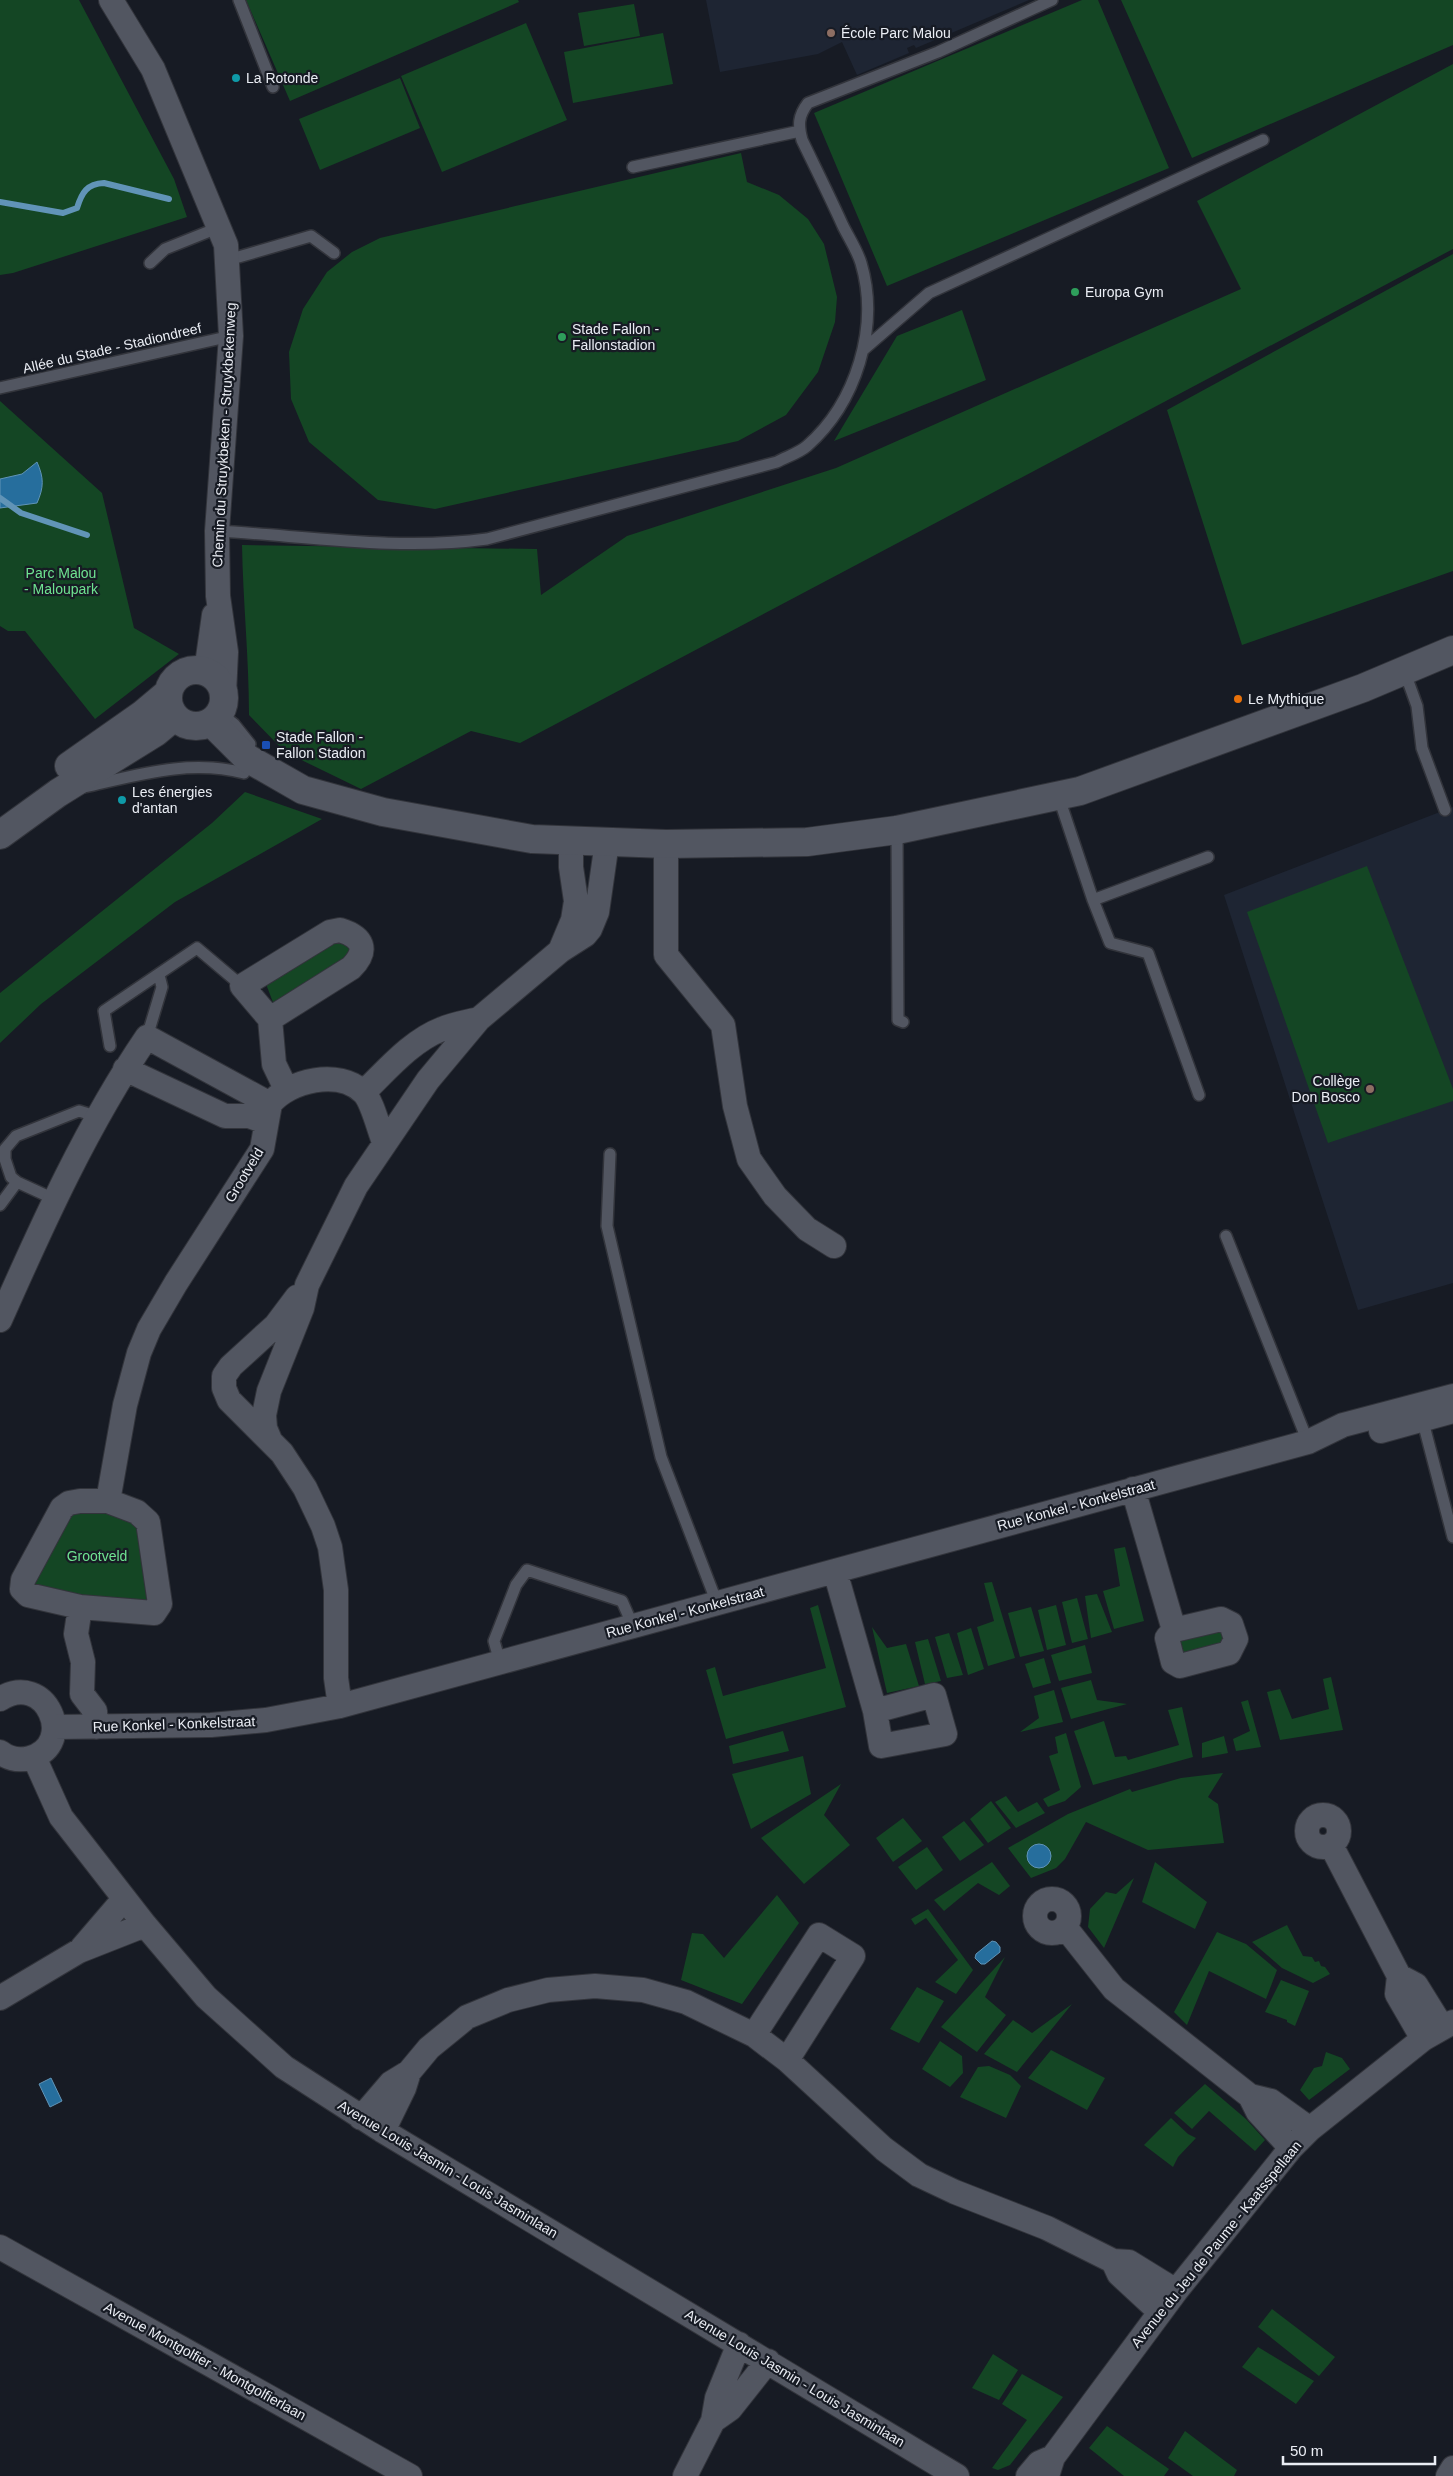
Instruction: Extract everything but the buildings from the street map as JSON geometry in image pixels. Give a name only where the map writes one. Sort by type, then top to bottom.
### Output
[{"type":"street","name":"Chemin du Struykbeken - Struykbekenweg","points":[[111,0],[153,69],[226,244],[231,336],[216,531],[218,596],[226,652],[214,714]]},
{"type":"street","name":"Chemin du Struykbeken - Struykbekenweg","points":[[206,672],[218,596]]},
{"type":"street","points":[[214,714],[247,758],[279,777],[303,790],[325,798],[383,812],[532,839],[571,842],[666,844],[807,842],[897,830],[1080,791],[1363,688],[1453,650]]},
{"type":"street","points":[[0,835],[58,793],[156,732],[171,705],[173,682],[182,673],[194,670],[206,672],[215,677],[212,744],[228,762],[244,773],[279,777]]},
{"type":"street","points":[[171,705],[182,723],[192,726],[214,714]]},
{"type":"street","points":[[0,815],[143,714],[171,705]]},
{"type":"street","points":[[560,951],[573,920],[576,901],[571,867],[571,842]]},
{"type":"street","points":[[340,1706],[336,1678],[336,1590],[330,1547],[312,1501],[286,1458],[228,1400],[224,1388],[224,1376],[231,1366],[276,1324],[307,1285],[348,1202],[384,1142],[428,1080],[479,1019],[560,951],[585,935],[593,924],[606,862],[607,842]]},
{"type":"street","points":[[666,844],[666,955],[723,1025],[735,1106],[749,1159],[775,1196],[807,1229],[834,1246]]},
{"type":"street","points":[[270,1019],[351,968],[357,962],[362,950],[360,941],[354,934],[340,930],[330,932],[242,986],[270,1019],[274,1064],[274,1105]]},
{"type":"street","points":[[364,1092],[417,1043],[430,1035],[454,1025],[479,1019]]},
{"type":"street","points":[[0,1320],[54,1199],[125,1069],[147,1037],[274,1105]]},
{"type":"street","points":[[125,1069],[225,1116],[249,1116],[327,1080],[344,1082],[364,1092],[384,1142]]},
{"type":"street","name":"Grootveld","points":[[108,1502],[125,1405],[139,1353],[149,1329],[168,1296],[258,1158],[274,1105]]},
{"type":"street","points":[[270,1440],[266,1428],[266,1404],[302,1308],[307,1285]]},
{"type":"street","name":"Rue Konkel - Konkelstraat","points":[[1421,1412],[1453,1396]]},
{"type":"street","name":"Rue Konkel - Konkelstraat","points":[[54,1727],[211,1725],[266,1720],[340,1706],[1308,1442],[1343,1425],[1421,1412],[1453,1411]]},
{"type":"street","points":[[1133,1489],[1174,1630]]},
{"type":"street","points":[[80,1502],[108,1502],[137,1512],[148,1522],[160,1604],[154,1613],[147,1614],[80,1607],[28,1595],[22,1589],[23,1580],[62,1508],[80,1502]]},
{"type":"street","points":[[835,1571],[876,1711]]},
{"type":"street","points":[[80,1607],[76,1634],[83,1662],[82,1694],[95,1711],[96,1727]]},
{"type":"street","points":[[0,1699],[10,1694],[21,1692],[32,1694],[48,1707],[54,1727],[48,1745],[34,1757],[15,1759],[0,1752]]},
{"type":"street","name":"Avenue Louis Jasmin - Louis Jasminlaan","points":[[34,1757],[61,1817],[124,1899],[206,1997],[284,2067],[361,2118],[957,2476]]},
{"type":"street","points":[[1331,1844],[1398,1976],[1416,1985],[1439,2029]]},
{"type":"street","points":[[79,1951],[124,1899]]},
{"type":"street","points":[[0,1998],[79,1951],[145,1925]]},
{"type":"street","points":[[1065,1927],[1114,1989],[1250,2096],[1258,2112],[1291,2148]]},
{"type":"street","points":[[754,2035],[819,1935],[853,1956],[788,2060]]},
{"type":"street","points":[[361,2118],[392,2084],[409,2072],[429,2048],[467,2017],[508,2000],[548,1990],[595,1986],[643,1990],[686,2002],[754,2035],[788,2060],[884,2149],[920,2175],[955,2192],[1047,2228],[1113,2261],[1129,2262],[1176,2291]]},
{"type":"street","name":"Avenue du Jeu de Paume - Kaatsspellaan","points":[[1028,2476],[1039,2463],[1050,2466],[1160,2312],[1291,2148],[1310,2129],[1439,2029]]},
{"type":"street","points":[[383,2131],[404,2088],[409,2072]]},
{"type":"street","points":[[1250,2096],[1272,2101],[1310,2129]]},
{"type":"street","name":"Avenue Montgolfier - Montgolfierlaan","points":[[0,2246],[410,2476]]},
{"type":"street","points":[[1113,2261],[1119,2274],[1160,2312]]},
{"type":"street","points":[[685,2476],[712,2421],[718,2398],[739,2344]]},
{"type":"street","points":[[712,2421],[730,2409],[768,2361]]},
{"type":"street","points":[[1448,2476],[1453,2468]]},
{"type":"lane","points":[[239,0],[273,86]]},
{"type":"lane","points":[[216,531],[349,541],[452,544],[486,539],[557,522],[776,462],[806,447],[837,413],[855,374],[863,350],[868,322],[867,294],[861,262],[800,131],[800,113],[808,103],[938,52],[1052,0]]},
{"type":"lane","points":[[633,167],[800,131]]},
{"type":"lane","points":[[863,350],[929,293],[1263,140]]},
{"type":"lane","points":[[150,263],[165,249],[220,227]]},
{"type":"lane","points":[[228,260],[311,236],[334,253]]},
{"type":"lane","name":"Allée du Stade - Stadiondreef","points":[[0,388],[231,336]]},
{"type":"lane","points":[[1404,670],[1417,706],[1422,748],[1445,810]]},
{"type":"lane","points":[[58,793],[175,767],[221,767],[244,773]]},
{"type":"lane","points":[[1058,795],[1093,900],[1110,944],[1148,953],[1199,1095]]},
{"type":"lane","points":[[897,830],[898,1020],[903,1022]]},
{"type":"lane","points":[[1093,900],[1208,857]]},
{"type":"lane","points":[[110,1046],[104,1011],[197,948],[242,986]]},
{"type":"lane","points":[[147,1037],[162,987],[158,975]]},
{"type":"lane","points":[[54,1199],[17,1182],[7,1169],[5,1149],[16,1136],[79,1111],[99,1117]]},
{"type":"lane","points":[[610,1154],[606,1226],[661,1457],[718,1603]]},
{"type":"lane","points":[[0,1205],[17,1182]]},
{"type":"lane","points":[[1226,1236],[1308,1442]]},
{"type":"lane","points":[[1421,1412],[1453,1538]]},
{"type":"lane","points":[[500,1662],[494,1641],[516,1585],[527,1570],[622,1602],[633,1626]]},
{"type":"shaded area","name":"École Parc Malou","points":[[706,0],[1029,0],[916,48],[914,45],[907,48],[909,53],[857,75],[842,42],[818,54],[720,72]]},
{"type":"shaded area","name":"Collège Don Bosco","points":[[1453,807],[1453,1283],[1358,1310],[1224,895]]},
{"type":"green space","points":[[0,0],[79,0],[174,179],[187,217],[13,273],[0,275]]},
{"type":"green space","points":[[246,0],[518,0],[519,2],[290,101]]},
{"type":"green space","points":[[1082,0],[1098,0],[1169,168],[887,286],[814,113]]},
{"type":"green space","points":[[1121,0],[1453,0],[1453,45],[1192,158]]},
{"type":"green space","points":[[634,4],[640,36],[584,46],[578,13]]},
{"type":"green space","points":[[526,23],[567,120],[442,172],[401,76]]},
{"type":"green space","points":[[663,33],[673,84],[573,103],[564,52]]},
{"type":"green space","points":[[1453,64],[1453,249],[520,743],[471,731],[361,789],[285,752],[249,715],[242,545],[537,549],[541,595],[627,536],[836,468],[1241,289],[1197,201]]},
{"type":"green space","points":[[400,78],[420,128],[320,170],[299,119]]},
{"type":"green space","name":"Stade Fallon - Fallonstadion","points":[[741,153],[747,182],[779,195],[808,219],[824,244],[837,297],[835,322],[818,372],[786,415],[738,441],[435,509],[378,500],[309,442],[291,399],[289,352],[303,309],[327,272],[352,252],[380,238]]},
{"type":"green space","points":[[1453,254],[1453,571],[1242,645],[1167,410]]},
{"type":"green space","points":[[962,310],[986,380],[834,441],[897,336]]},
{"type":"green space","name":"Parc Malou - Maloupark","points":[[0,401],[102,493],[134,628],[179,654],[95,719],[25,631],[8,631],[0,626]]},
{"type":"green space","points":[[245,792],[322,819],[175,902],[41,1004],[0,1043],[0,993],[212,823]]},
{"type":"green space","points":[[1367,866],[1453,1089],[1453,1101],[1328,1143],[1247,912]]},
{"type":"green space","points":[[340,936],[354,953],[274,1005],[266,984]]},
{"type":"green space","name":"Grootveld","points":[[75,1507],[137,1517],[155,1602],[35,1591],[29,1580]]},
{"type":"green space","points":[[1125,1547],[1144,1621],[1114,1629],[1103,1591],[1120,1586],[1114,1549]]},
{"type":"green space","points":[[992,1582],[1015,1658],[988,1666],[977,1627],[994,1621],[984,1583]]},
{"type":"green space","points":[[1097,1594],[1112,1632],[1091,1638],[1085,1596]]},
{"type":"green space","points":[[1077,1598],[1088,1639],[1072,1643],[1062,1602]]},
{"type":"green space","points":[[818,1605],[846,1707],[726,1739],[706,1670],[715,1667],[723,1696],[826,1668],[810,1608]]},
{"type":"green space","points":[[1056,1605],[1066,1645],[1047,1650],[1038,1610]]},
{"type":"green space","points":[[1031,1607],[1044,1651],[1020,1657],[1008,1613]]},
{"type":"green space","points":[[872,1627],[887,1648],[906,1644],[919,1686],[887,1693]]},
{"type":"green space","points":[[971,1628],[984,1669],[968,1675],[957,1633]]},
{"type":"green space","points":[[1224,1629],[1227,1642],[1182,1657],[1179,1639]]},
{"type":"green space","points":[[949,1633],[963,1675],[947,1678],[935,1637]]},
{"type":"green space","points":[[928,1639],[941,1681],[925,1684],[915,1642]]},
{"type":"green space","points":[[1085,1645],[1092,1673],[1059,1681],[1051,1655]]},
{"type":"green space","points":[[1044,1658],[1051,1683],[1033,1688],[1025,1664]]},
{"type":"green space","points":[[1331,1677],[1343,1730],[1280,1740],[1267,1692],[1280,1689],[1292,1719],[1329,1709],[1323,1679]]},
{"type":"green space","points":[[1091,1680],[1097,1700],[1127,1704],[1071,1719],[1061,1688]]},
{"type":"green space","points":[[1054,1690],[1063,1722],[1020,1732],[1039,1718],[1034,1696]]},
{"type":"green space","points":[[1248,1700],[1261,1747],[1236,1751],[1233,1739],[1250,1731],[1241,1702]]},
{"type":"green space","points":[[1182,1707],[1193,1757],[1093,1785],[1074,1731],[1104,1721],[1115,1757],[1126,1756],[1128,1760],[1179,1745],[1168,1710]]},
{"type":"green space","points":[[783,1731],[789,1751],[733,1764],[729,1746]]},
{"type":"green space","points":[[1066,1733],[1081,1787],[1065,1801],[1048,1807],[1043,1799],[1060,1790],[1049,1756],[1058,1753],[1055,1737]]},
{"type":"green space","points":[[1224,1736],[1228,1753],[1202,1758],[1202,1743]]},
{"type":"green space","points":[[803,1756],[811,1794],[751,1829],[732,1774]]},
{"type":"green space","points":[[1223,1773],[1208,1797],[1218,1804],[1224,1843],[1148,1850],[1086,1822],[1065,1859],[1056,1868],[1031,1878],[1008,1848],[1068,1814],[1130,1789],[1132,1792],[1181,1778]]},
{"type":"green space","points":[[841,1784],[824,1815],[850,1845],[804,1884],[761,1838]]},
{"type":"green space","points":[[1006,1796],[1018,1812],[1037,1802],[1045,1813],[1016,1828],[995,1802]]},
{"type":"green space","points":[[991,1801],[1011,1828],[988,1843],[970,1819]]},
{"type":"green space","points":[[903,1818],[922,1841],[893,1862],[876,1838]]},
{"type":"green space","points":[[964,1821],[984,1845],[960,1861],[942,1837]]},
{"type":"green space","points":[[927,1847],[943,1870],[916,1890],[898,1867]]},
{"type":"green space","points":[[992,1862],[1010,1886],[999,1895],[978,1883],[944,1911],[934,1900]]},
{"type":"green space","points":[[1155,1862],[1207,1902],[1195,1929],[1142,1902]]},
{"type":"green space","points":[[1134,1878],[1104,1948],[1088,1927],[1090,1909],[1106,1892],[1116,1894]]},
{"type":"green space","points":[[777,1895],[799,1923],[742,2004],[681,1980],[692,1933],[703,1934],[724,1958]]},
{"type":"green space","points":[[928,1909],[973,1970],[956,1994],[935,1982],[958,1960],[926,1918],[915,1925],[911,1919]]},
{"type":"green space","points":[[1287,1925],[1303,1956],[1312,1957],[1315,1962],[1319,1961],[1321,1966],[1325,1967],[1330,1974],[1313,1983],[1282,1968],[1252,1942]]},
{"type":"green space","points":[[1217,1932],[1246,1944],[1277,1970],[1266,1999],[1209,1971],[1187,2025],[1174,2012]]},
{"type":"green space","points":[[1005,1957],[985,1997],[1006,2015],[977,2052],[941,2027]]},
{"type":"green space","points":[[1281,1980],[1309,1991],[1295,2026],[1287,2022],[1287,2020],[1265,2012]]},
{"type":"green space","points":[[917,1987],[944,2001],[919,2043],[890,2029]]},
{"type":"green space","points":[[1072,2004],[1017,2072],[984,2054],[1013,2020],[1032,2033]]},
{"type":"green space","points":[[940,2041],[962,2056],[963,2073],[950,2087],[922,2069]]},
{"type":"green space","points":[[1051,2050],[1105,2078],[1087,2110],[1028,2078]]},
{"type":"green space","points":[[1326,2052],[1342,2058],[1350,2069],[1309,2100],[1300,2090],[1314,2068],[1322,2066]]},
{"type":"green space","points":[[989,2066],[1010,2075],[1021,2086],[1006,2118],[960,2097],[978,2067]]},
{"type":"green space","points":[[1205,2084],[1246,2119],[1265,2140],[1255,2151],[1209,2111],[1192,2129],[1174,2113]]},
{"type":"green space","points":[[1171,2118],[1188,2134],[1196,2138],[1178,2157],[1173,2167],[1144,2145]]},
{"type":"green space","points":[[1272,2309],[1335,2357],[1319,2376],[1258,2327]]},
{"type":"green space","points":[[1258,2347],[1314,2381],[1296,2404],[1242,2367]]},
{"type":"green space","points":[[993,2354],[1018,2370],[999,2400],[972,2388]]},
{"type":"green space","points":[[1022,2374],[1063,2397],[1010,2465],[998,2470],[992,2468],[1027,2420],[1002,2404]]},
{"type":"green space","points":[[1107,2426],[1169,2469],[1164,2476],[1124,2476],[1089,2448]]},
{"type":"green space","points":[[1185,2431],[1237,2470],[1234,2476],[1193,2476],[1168,2458]]},
{"type":"water","points":[[37,462],[42,482],[37,503],[0,508],[0,479],[22,474]]},
{"type":"water","points":[[1039,1844],[1044,1845],[1050,1851],[1050,1861],[1044,1867],[1039,1868],[1034,1867],[1028,1861],[1027,1856],[1028,1851],[1034,1845]]},
{"type":"water","points":[[992,1941],[996,1942],[1000,1947],[1000,1952],[985,1964],[981,1964],[975,1958],[976,1954]]},
{"type":"water","points":[[51,2078],[62,2101],[50,2107],[39,2084]]},
{"type":"waterway","points":[[0,202],[63,213],[77,208],[83,193],[89,187],[104,183],[169,199]]},
{"type":"waterway","points":[[0,498],[21,513],[87,535]]},
{"type":"place","name":"École Parc Malou","points":[[831,33]]},
{"type":"place","name":"La Rotonde","points":[[236,78]]},
{"type":"place","name":"Europa Gym","points":[[1075,292]]},
{"type":"place","name":"Stade Fallon - Fallonstadion","points":[[562,337]]},
{"type":"place","name":"Le Mythique","points":[[1238,699]]},
{"type":"place","name":"Stade Fallon - Fallon Stadion","points":[[266,745]]},
{"type":"place","name":"Les énergies d'antan","points":[[122,800]]},
{"type":"place","name":"Collège Don Bosco","points":[[1370,1089]]}]
